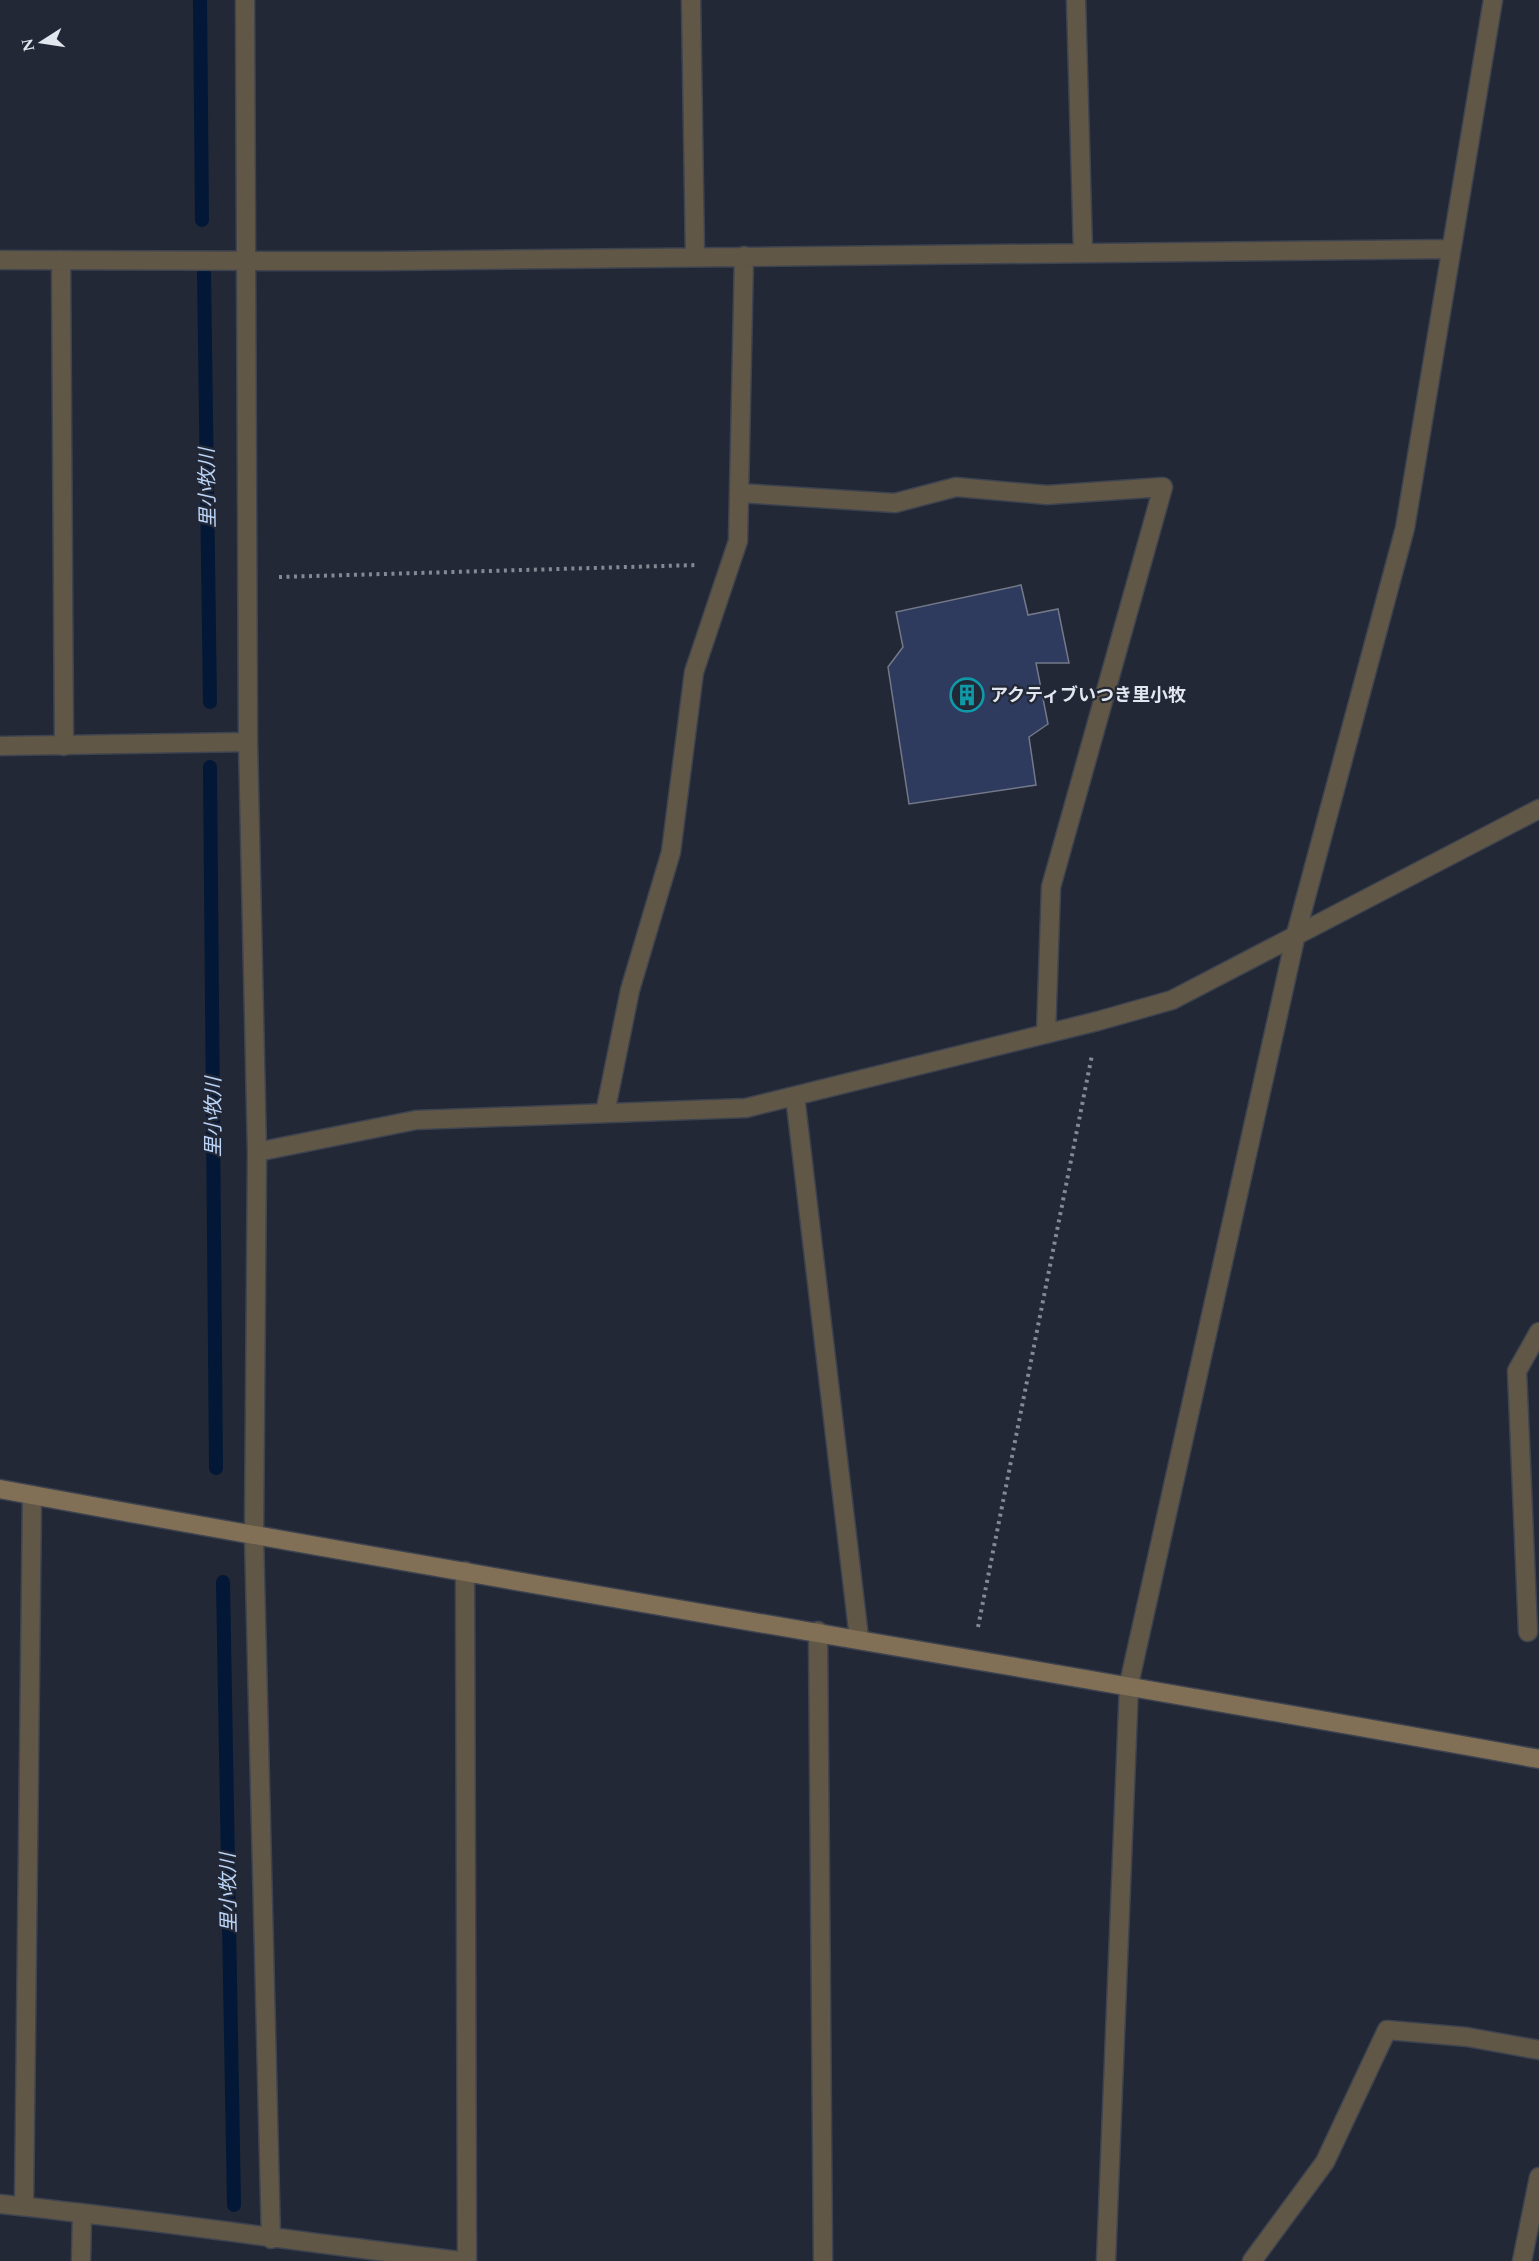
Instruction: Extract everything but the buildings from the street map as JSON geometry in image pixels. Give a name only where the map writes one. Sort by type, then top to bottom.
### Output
[{"type":"street","points":[[245,0],[248,742],[257,1152],[254,1536],[271,2239]]},
{"type":"street","points":[[691,0],[695,257]]},
{"type":"street","points":[[1076,0],[1083,252]]},
{"type":"street","points":[[1106,2261],[1129,1684],[1296,934],[1405,528],[1493,0]]},
{"type":"street","points":[[0,260],[695,257],[1451,249]]},
{"type":"street","points":[[604,1113],[630,990],[671,852],[694,672],[738,541],[744,256]]},
{"type":"street","points":[[61,260],[64,746]]},
{"type":"street","points":[[739,493],[895,503],[956,487],[1047,495],[1163,487],[1051,887],[1046,1034]]},
{"type":"street","points":[[0,746],[248,742]]},
{"type":"street","points":[[257,1152],[416,1120],[746,1108],[1098,1021],[1172,1000],[1539,808]]},
{"type":"street","points":[[795,1096],[859,1638]]},
{"type":"street","points":[[1528,1632],[1517,1371],[1539,1332]]},
{"type":"street","points":[[0,1489],[254,1536],[1129,1684],[1539,1759]]},
{"type":"street","points":[[24,2206],[32,1495]]},
{"type":"street","points":[[465,1571],[467,2261]]},
{"type":"street","points":[[818,1631],[823,2261]]},
{"type":"street","points":[[1252,2261],[1325,2163],[1387,2030],[1467,2037],[1539,2050]]},
{"type":"street","points":[[1522,2261],[1539,2177]]},
{"type":"street","points":[[0,2204],[460,2261]]},
{"type":"street","points":[[81,2261],[82,2213]]},
{"type":"path","points":[[248,578],[731,564]]},
{"type":"path","points":[[972,1658],[1098,1021]]},
{"type":"waterway","name":"里小牧川","points":[[200,0],[202,220]]},
{"type":"waterway","name":"里小牧川","points":[[204,273],[210,702]]},
{"type":"waterway","name":"里小牧川","points":[[210,767],[216,1468]]},
{"type":"waterway","name":"里小牧川","points":[[223,1582],[234,2205]]},
{"type":"place","name":"アクティブいつき里小牧","points":[[967,695]]}]
